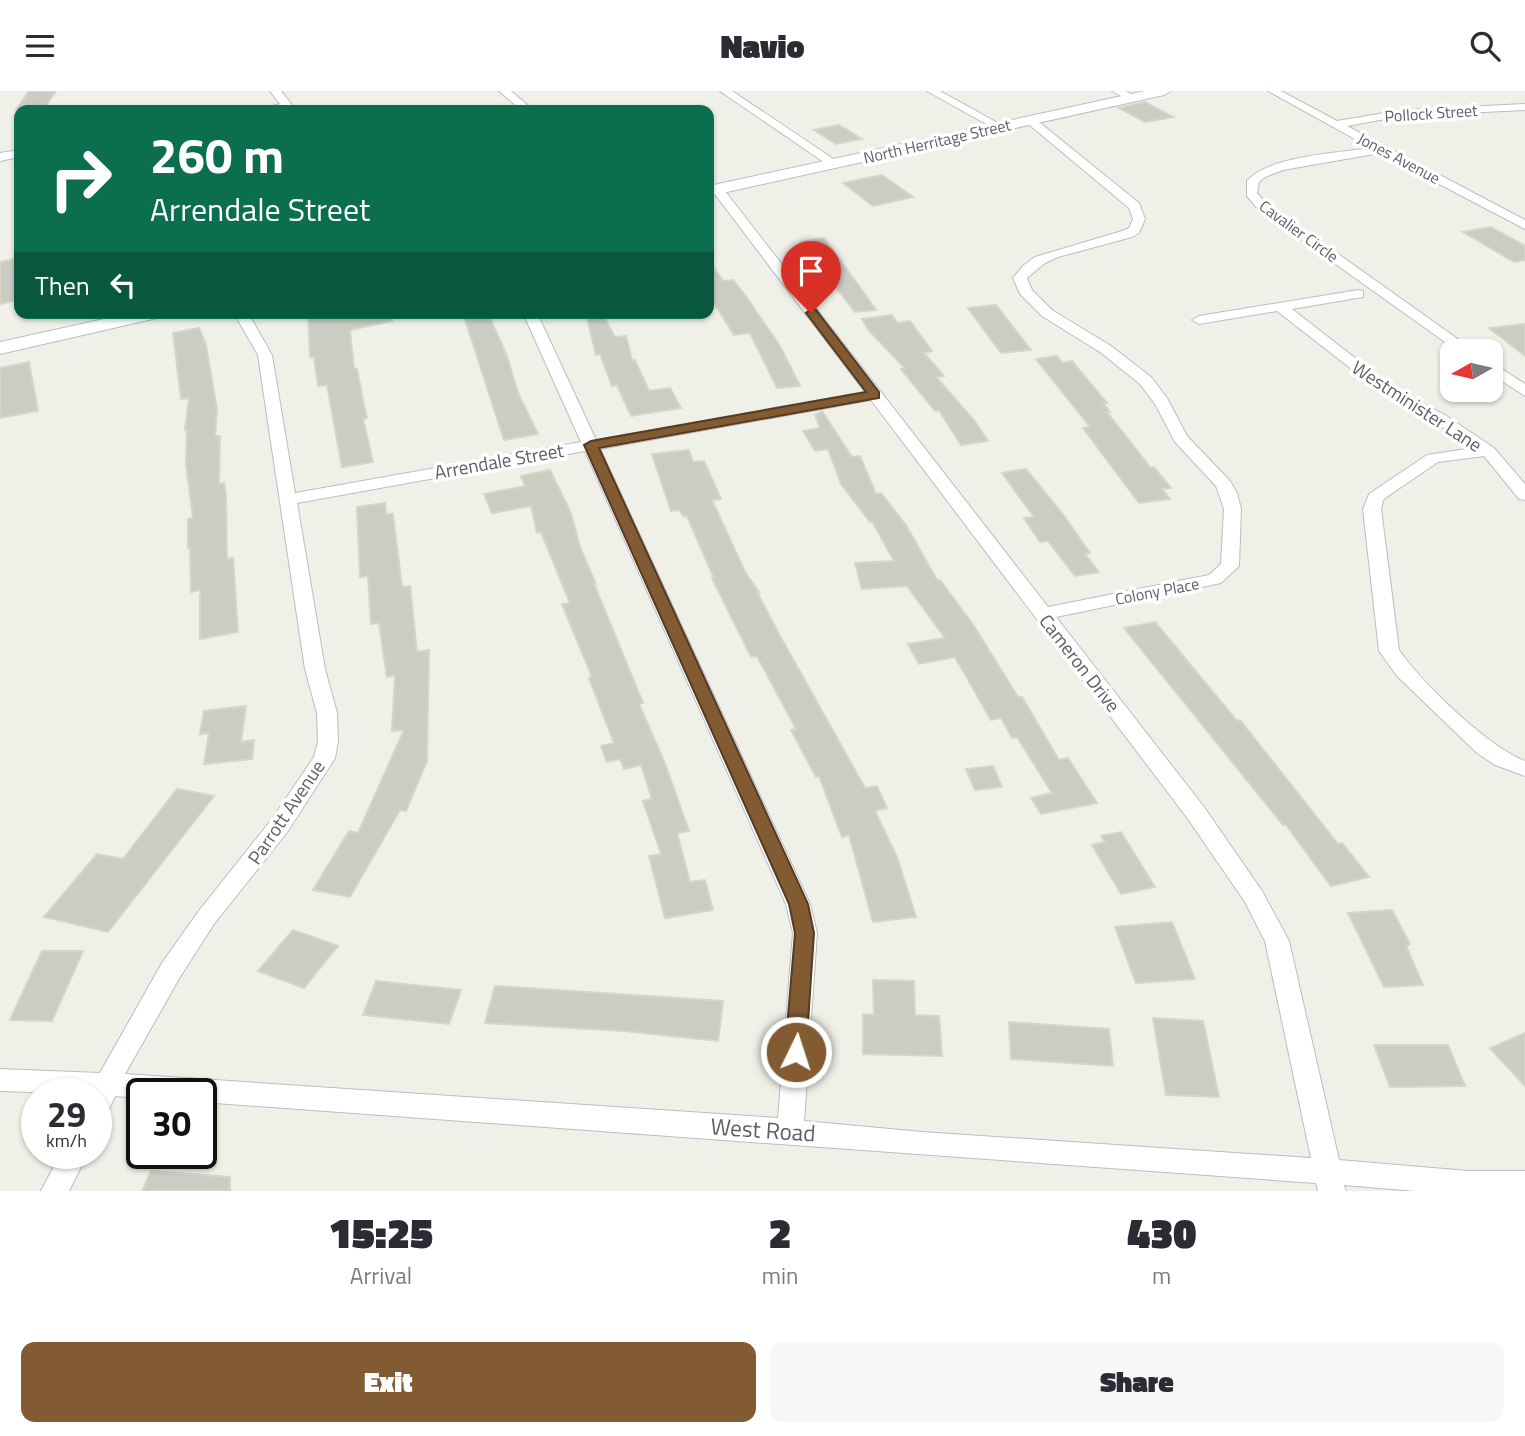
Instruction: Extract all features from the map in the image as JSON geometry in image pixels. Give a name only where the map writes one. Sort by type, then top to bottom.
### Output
[{"type":"street","points":[[275,91],[287,105]]},
{"type":"street","points":[[504,91],[521,105]]},
{"type":"street","points":[[725,91],[835,163]]},
{"type":"street","points":[[932,91],[999,127]]},
{"type":"street","points":[[1117,91],[1132,98]]},
{"type":"street","name":"North Herritage Street","points":[[714,190],[1164,91]]},
{"type":"street","name":"Jones Avenue","points":[[1273,91],[1525,225]]},
{"type":"street","name":"Pollock Street","points":[[1337,124],[1402,113],[1525,107]]},
{"type":"street","name":"Colony Place","points":[[1030,120],[1135,206],[1139,219],[1133,230],[1127,234],[1037,262],[1023,273],[1020,278],[1021,287],[1057,321],[1101,344],[1146,381],[1158,395],[1173,428],[1219,480],[1231,502],[1230,566],[1215,579],[1042,614]]},
{"type":"street","name":"Cavalier Circle","points":[[1382,149],[1269,170],[1253,181],[1251,193],[1261,205],[1451,339]]},
{"type":"street","name":"Cameron Drive","points":[[714,191],[875,395],[1217,841],[1254,897],[1277,941],[1330,1181]]},
{"type":"street","points":[[1199,320],[1358,295]]},
{"type":"street","name":"Westminister Lane","points":[[1280,307],[1391,393],[1439,418],[1488,451]]},
{"type":"street","points":[[0,348],[128,319]]},
{"type":"street","name":"Parrott Avenue","points":[[111,1078],[118,1059],[171,970],[206,918],[280,825],[324,758],[328,741],[327,713],[315,669],[265,355],[244,319]]},
{"type":"street","points":[[533,319],[799,904],[804,933],[790,1131]]},
{"type":"street","points":[[1503,375],[1525,391]]},
{"type":"street","name":"Arrendale Street","points":[[289,499],[875,395]]},
{"type":"street","points":[[1488,451],[1525,495]]},
{"type":"street","name":"Westminister Lane","points":[[1488,451],[1433,457],[1382,492],[1372,509],[1389,651],[1404,672],[1484,748],[1502,760],[1525,769]]},
{"type":"street","name":"West Road","points":[[0,1080],[21,1081]]},
{"type":"street","name":"West Road","points":[[112,1084],[790,1131],[1330,1181],[1525,1183]]},
{"type":"street","points":[[55,1191],[67,1169]]},
{"type":"building","points":[[29,91],[56,91],[46,105],[19,105]]},
{"type":"building","points":[[1145,102],[1173,117],[1145,122],[1119,108]]},
{"type":"building","points":[[839,125],[862,139],[836,144],[814,130]]},
{"type":"building","points":[[882,175],[913,197],[873,206],[843,183]]},
{"type":"building","points":[[1491,227],[1525,246],[1525,260],[1514,262],[1463,232]]},
{"type":"building","points":[[824,238],[876,310],[855,312],[801,242]]},
{"type":"building","points":[[14,259],[14,301],[0,304],[0,262]]},
{"type":"building","points":[[714,268],[723,281],[733,280],[745,295],[780,346],[800,386],[777,388],[750,333],[734,335],[714,303]]},
{"type":"building","points":[[996,305],[1031,350],[1001,353],[968,308]]},
{"type":"building","points":[[892,315],[897,323],[910,321],[932,351],[924,353],[944,376],[936,377],[973,419],[988,441],[961,445],[939,410],[935,411],[901,369],[905,368],[869,331],[862,319]]},
{"type":"building","points":[[308,319],[392,319],[350,330],[354,369],[357,369],[367,418],[363,419],[373,462],[342,467],[327,385],[318,386],[314,357],[310,357]]},
{"type":"building","points":[[465,319],[491,319],[507,356],[518,393],[538,434],[504,440]]},
{"type":"building","points":[[587,319],[605,319],[615,337],[626,336],[632,360],[635,360],[649,391],[670,388],[681,408],[631,416],[617,385],[612,386],[600,354],[596,355]]},
{"type":"building","points":[[1525,324],[1525,356],[1489,328]]},
{"type":"building","points":[[199,328],[206,345],[217,410],[215,436],[220,436],[219,484],[224,483],[226,495],[227,559],[233,558],[238,632],[200,639],[200,590],[191,592],[188,548],[188,519],[193,518],[186,464],[185,430],[189,398],[181,399],[173,333]]},
{"type":"building","points":[[1057,356],[1062,363],[1072,361],[1107,403],[1103,403],[1110,412],[1107,412],[1150,467],[1154,467],[1171,488],[1162,489],[1170,499],[1139,503],[1083,428],[1090,427],[1036,359]]},
{"type":"building","points":[[29,362],[38,411],[0,418],[0,368]]},
{"type":"building","points":[[822,411],[852,457],[860,456],[876,494],[881,493],[906,525],[937,580],[940,580],[974,626],[1018,697],[1022,697],[1059,760],[1068,758],[1097,803],[1041,814],[1031,798],[1052,793],[1017,737],[1012,738],[1001,718],[991,720],[955,657],[919,664],[908,644],[945,638],[907,586],[862,589],[855,563],[894,561],[872,521],[870,522],[841,484],[828,449],[815,451],[803,431],[820,428],[815,415]]},
{"type":"building","points":[[689,450],[693,462],[704,461],[721,499],[712,500],[745,572],[759,592],[779,634],[865,788],[877,786],[887,808],[875,811],[897,857],[916,917],[873,922],[849,835],[842,837],[819,776],[816,777],[791,730],[796,729],[757,656],[751,657],[712,578],[687,516],[683,516],[680,510],[671,511],[652,454]]},
{"type":"building","points":[[1026,469],[1062,513],[1090,553],[1085,554],[1099,572],[1075,576],[1048,541],[1040,542],[1024,518],[1034,517],[1002,473]]},
{"type":"building","points":[[550,470],[571,513],[580,547],[643,703],[639,704],[664,761],[689,831],[677,833],[690,882],[705,880],[713,910],[665,918],[649,856],[661,854],[643,801],[652,799],[641,765],[624,769],[620,759],[607,762],[601,746],[614,743],[589,678],[592,677],[562,604],[570,603],[541,532],[537,533],[531,506],[492,513],[484,494],[525,486],[521,476]]},
{"type":"building","points":[[385,503],[386,514],[393,514],[402,587],[410,586],[417,652],[429,650],[427,761],[406,811],[400,810],[350,897],[313,890],[349,831],[358,833],[404,730],[392,731],[395,675],[387,677],[379,623],[371,624],[368,576],[360,577],[357,507]]},
{"type":"building","points":[[1155,622],[1237,721],[1240,720],[1338,844],[1342,843],[1369,877],[1331,886],[1286,825],[1283,825],[1124,628]]},
{"type":"building","points":[[246,706],[241,742],[254,740],[252,759],[204,764],[209,733],[200,734],[204,711]]},
{"type":"building","points":[[993,766],[1002,787],[975,790],[966,769]]},
{"type":"building","points":[[177,789],[214,796],[108,932],[44,917],[97,854],[123,859]]},
{"type":"building","points":[[1121,832],[1155,887],[1121,894],[1092,845],[1105,842],[1101,836]]},
{"type":"building","points":[[1392,910],[1410,944],[1406,946],[1423,985],[1384,987],[1348,913]]},
{"type":"building","points":[[1172,922],[1195,979],[1136,983],[1115,927]]},
{"type":"building","points":[[293,930],[338,946],[304,988],[258,971]]},
{"type":"building","points":[[42,951],[83,951],[52,1021],[10,1020]]},
{"type":"building","points":[[873,980],[914,981],[915,1015],[939,1016],[942,1056],[863,1054],[863,1014],[874,1015]]},
{"type":"building","points":[[376,981],[461,990],[449,1024],[363,1015]]},
{"type":"building","points":[[495,986],[723,1001],[718,1041],[624,1031],[485,1023]]},
{"type":"building","points":[[1153,1018],[1203,1021],[1219,1097],[1166,1095]]},
{"type":"building","points":[[1009,1022],[1109,1029],[1113,1066],[1011,1059]]},
{"type":"building","points":[[1525,1033],[1525,1086],[1490,1048]]},
{"type":"building","points":[[1374,1045],[1448,1045],[1465,1086],[1390,1087]]},
{"type":"building","points":[[151,1171],[230,1177],[230,1191],[142,1191]]},
{"type":"route","points":[[796,1052],[804,933],[799,904],[591,445],[875,395],[811,313]]}]
